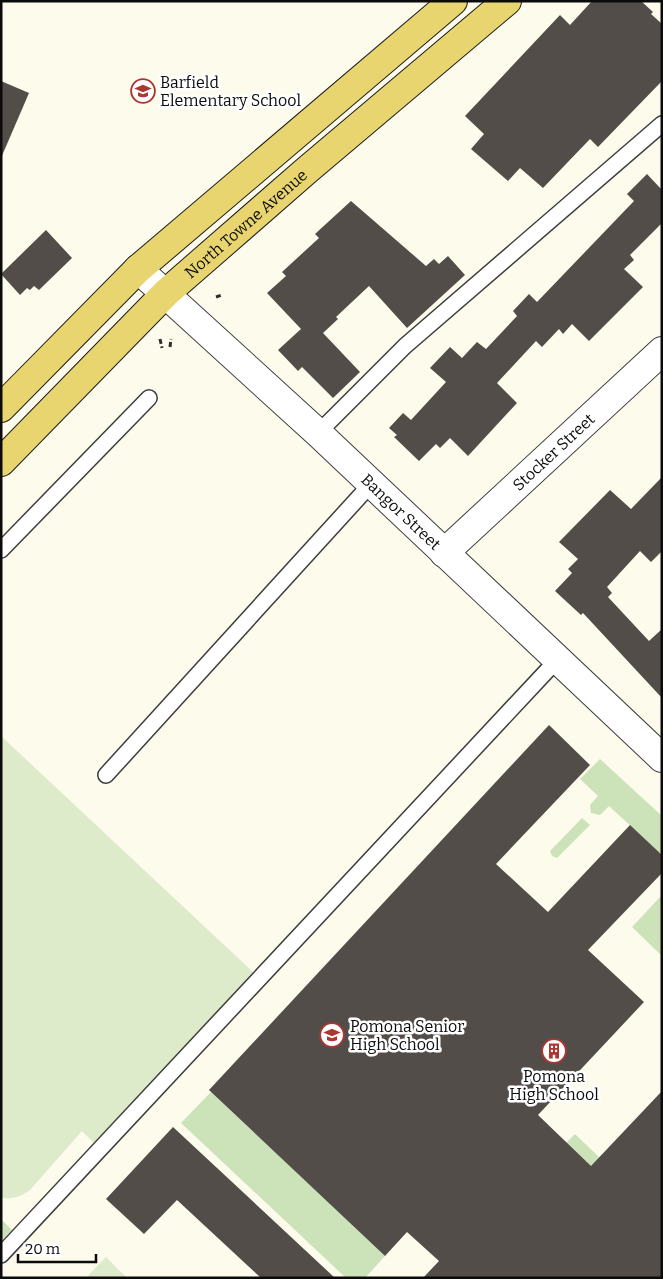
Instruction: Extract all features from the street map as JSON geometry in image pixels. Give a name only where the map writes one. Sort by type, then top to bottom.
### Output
[{"type":"main road","points":[[1,408],[138,268],[453,1]]},
{"type":"main road","name":"North Towne Avenue","points":[[1,462],[166,293],[307,170],[507,1]]},
{"type":"street","name":"Bangor Street","points":[[138,268],[318,433],[662,758]]},
{"type":"street","name":"Stocker Street","points":[[444,553],[662,351]]},
{"type":"lane","points":[[318,433],[405,346],[662,124]]},
{"type":"lane","points":[[1,550],[149,398]]},
{"type":"lane","points":[[106,775],[371,484]]},
{"type":"lane","points":[[1,1255],[557,660]]},
{"type":"path","points":[[216,297],[222,295]]},
{"type":"path","points":[[160,339],[162,348]]},
{"type":"path","points":[[170,347],[171,339]]},
{"type":"green space","points":[[1,736],[254,973],[95,1144],[82,1131],[30,1190],[13,1198],[1,1198]]},
{"type":"green space","points":[[600,759],[662,816],[662,855],[609,806],[600,815],[591,813],[590,805],[598,796],[580,779]]},
{"type":"green space","points":[[582,818],[590,825],[557,858],[552,856],[550,851]]},
{"type":"green space","points":[[662,895],[662,956],[632,927]]},
{"type":"green space","points":[[211,1092],[385,1256],[365,1278],[346,1278],[181,1123]]},
{"type":"green space","points":[[575,1134],[602,1160],[662,1233],[566,1143]]},
{"type":"green space","points":[[1,1219],[12,1230],[1,1241]]},
{"type":"green space","points":[[106,1257],[127,1278],[86,1278]]},
{"type":"building","points":[[592,1],[641,1],[653,12],[651,14],[662,24],[662,81],[598,147],[590,139],[543,188],[520,168],[508,181],[471,149],[484,134],[465,116],[560,15],[570,25]]},
{"type":"building","points":[[1,81],[29,93],[1,158]]},
{"type":"building","points":[[647,174],[662,190],[662,223],[630,255],[634,260],[624,269],[643,287],[589,341],[572,324],[563,334],[559,329],[542,347],[536,341],[497,383],[517,403],[468,456],[450,438],[440,448],[436,444],[419,461],[394,437],[397,435],[389,428],[403,413],[411,420],[446,382],[430,368],[450,347],[462,358],[477,342],[486,349],[517,316],[513,311],[529,294],[537,302],[634,201],[627,194]]},
{"type":"building","points":[[351,201],[426,266],[434,259],[439,264],[448,256],[465,275],[407,328],[369,286],[336,317],[338,319],[323,333],[360,372],[333,398],[302,367],[298,371],[278,350],[301,329],[267,293],[286,276],[282,272],[319,238],[315,234]]},
{"type":"building","points":[[46,230],[72,258],[39,290],[34,286],[30,290],[27,288],[20,295],[1,274]]},
{"type":"building","points":[[662,477],[662,551],[651,562],[640,551],[607,587],[612,593],[608,597],[649,641],[662,629],[662,698],[583,613],[581,615],[555,591],[572,573],[568,569],[578,559],[559,542],[610,490],[631,509]]},
{"type":"building","name":"Pomona High School","points":[[549,725],[590,765],[496,864],[548,912],[630,825],[662,855],[662,873],[588,950],[644,1002],[538,1115],[591,1166],[662,1091],[662,1278],[423,1278],[439,1261],[407,1232],[385,1256],[209,1090]]},
{"type":"building","points":[[173,1127],[335,1278],[261,1278],[177,1200],[144,1234],[106,1199]]},
{"type":"place","name":"Barfield Elementary School","points":[[143,91]]},
{"type":"place","name":"Pomona Senior High School","points":[[332,1035]]},
{"type":"place","name":"Pomona High School","points":[[554,1051]]}]
